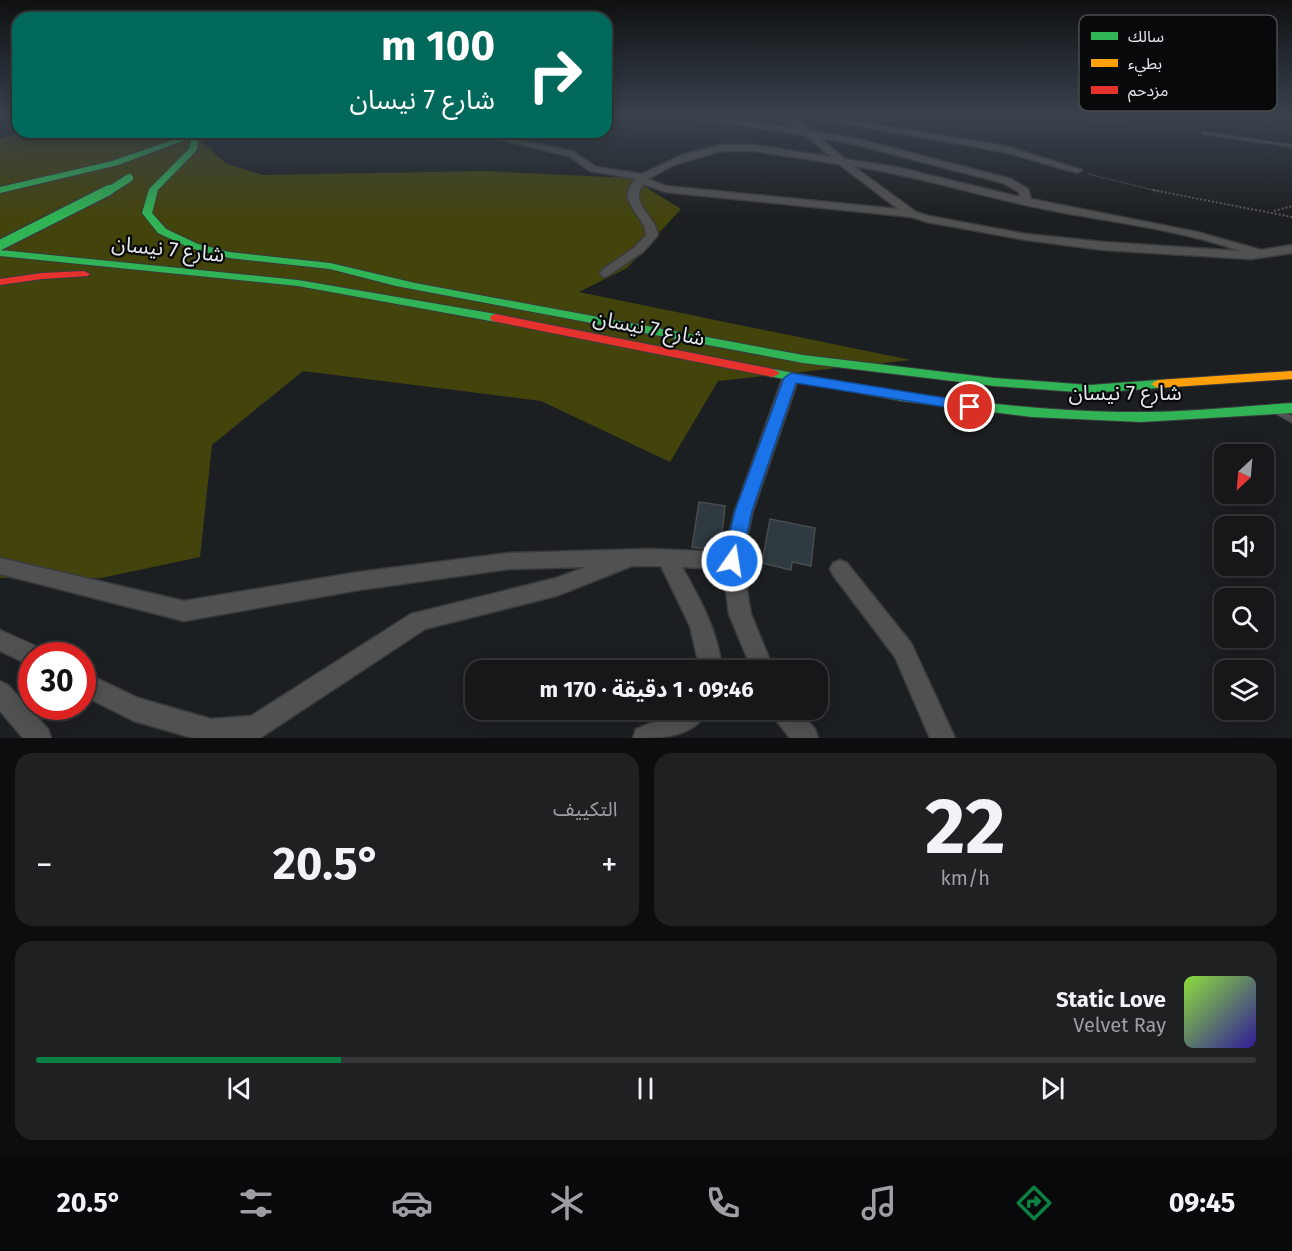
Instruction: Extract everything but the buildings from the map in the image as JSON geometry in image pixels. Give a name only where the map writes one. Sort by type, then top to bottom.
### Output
[{"type":"main road","points":[[0,190],[115,163],[157,149]]},
{"type":"main road","points":[[153,164],[177,149]]},
{"type":"main road","points":[[193,149],[154,189],[147,213],[162,231],[194,246],[229,255],[330,266],[419,286]]},
{"type":"main road","points":[[0,244],[94,199],[133,176]]},
{"type":"main road","name":"شارع 7 نيسان","points":[[0,244],[337,274],[419,286],[803,359],[994,382],[1090,389],[1292,375]]},
{"type":"main road","name":"شارع 7 نيسان","points":[[0,253],[298,283],[414,302],[791,378],[910,399],[1010,412],[1121,417],[1292,408]]},
{"type":"main road","points":[[0,282],[90,273],[138,275],[195,273]]},
{"type":"street","points":[[551,149],[572,154],[597,171],[632,174],[643,178],[651,185],[665,189],[912,214],[965,228],[1079,244],[1258,253],[1292,249]]},
{"type":"street","points":[[606,273],[651,238],[651,229],[641,216],[634,199],[635,189],[643,178],[678,160],[716,149]]},
{"type":"street","points":[[763,149],[903,171],[1026,201],[1197,235],[1258,253]]},
{"type":"street","points":[[827,149],[912,214]]},
{"type":"street","points":[[884,149],[995,177],[1024,191],[1026,201]]},
{"type":"street","points":[[1007,149],[1077,170]]},
{"type":"street","points":[[634,199],[665,189]]},
{"type":"street","points":[[760,660],[740,614],[732,561],[744,511],[791,378]]},
{"type":"street","points":[[0,566],[184,611],[359,581],[509,561],[637,557],[732,561]]},
{"type":"street","points":[[96,689],[134,709],[211,731],[254,728],[419,621],[556,587],[637,557]]},
{"type":"street","points":[[668,558],[693,607],[709,650],[710,660]]},
{"type":"street","points":[[840,569],[903,650],[943,738]]},
{"type":"street","points":[[0,640],[18,649]]},
{"type":"street","points":[[0,693],[39,738]]},
{"type":"street","points":[[645,738],[672,728],[683,720]]},
{"type":"street","points":[[791,720],[806,738]]},
{"type":"lane","points":[[1275,410],[1292,420]]},
{"type":"path","points":[[1077,170],[1116,182],[1272,211],[1292,217]]},
{"type":"path","points":[[1272,211],[1292,206]]},
{"type":"shaded area","points":[[0,149],[210,149],[227,164],[263,175],[484,171],[631,178],[681,209],[627,268],[579,292],[911,360],[718,381],[670,462],[541,401],[303,371],[212,445],[200,557],[101,578],[0,578]]},
{"type":"traffic: fast","points":[[0,190],[115,163],[153,149]]},
{"type":"traffic: fast","points":[[193,149],[154,189],[147,213],[162,231],[194,246],[229,255],[330,266],[411,285]]},
{"type":"traffic: fast","points":[[0,245],[95,199],[129,178]]},
{"type":"traffic: fast","points":[[0,253],[298,283],[496,318]]},
{"type":"traffic: fast","points":[[396,283],[803,359],[994,382],[1090,389],[1158,384]]},
{"type":"traffic: fast","points":[[773,373],[945,403],[1032,413],[1119,417],[1292,408]]},
{"type":"traffic: slow","points":[[1158,384],[1292,375]]},
{"type":"traffic: jam","points":[[0,282],[42,276],[84,274]]},
{"type":"traffic: jam","points":[[496,318],[773,373]]},
{"type":"route","points":[[732,561],[744,511],[791,378],[970,407]]}]
